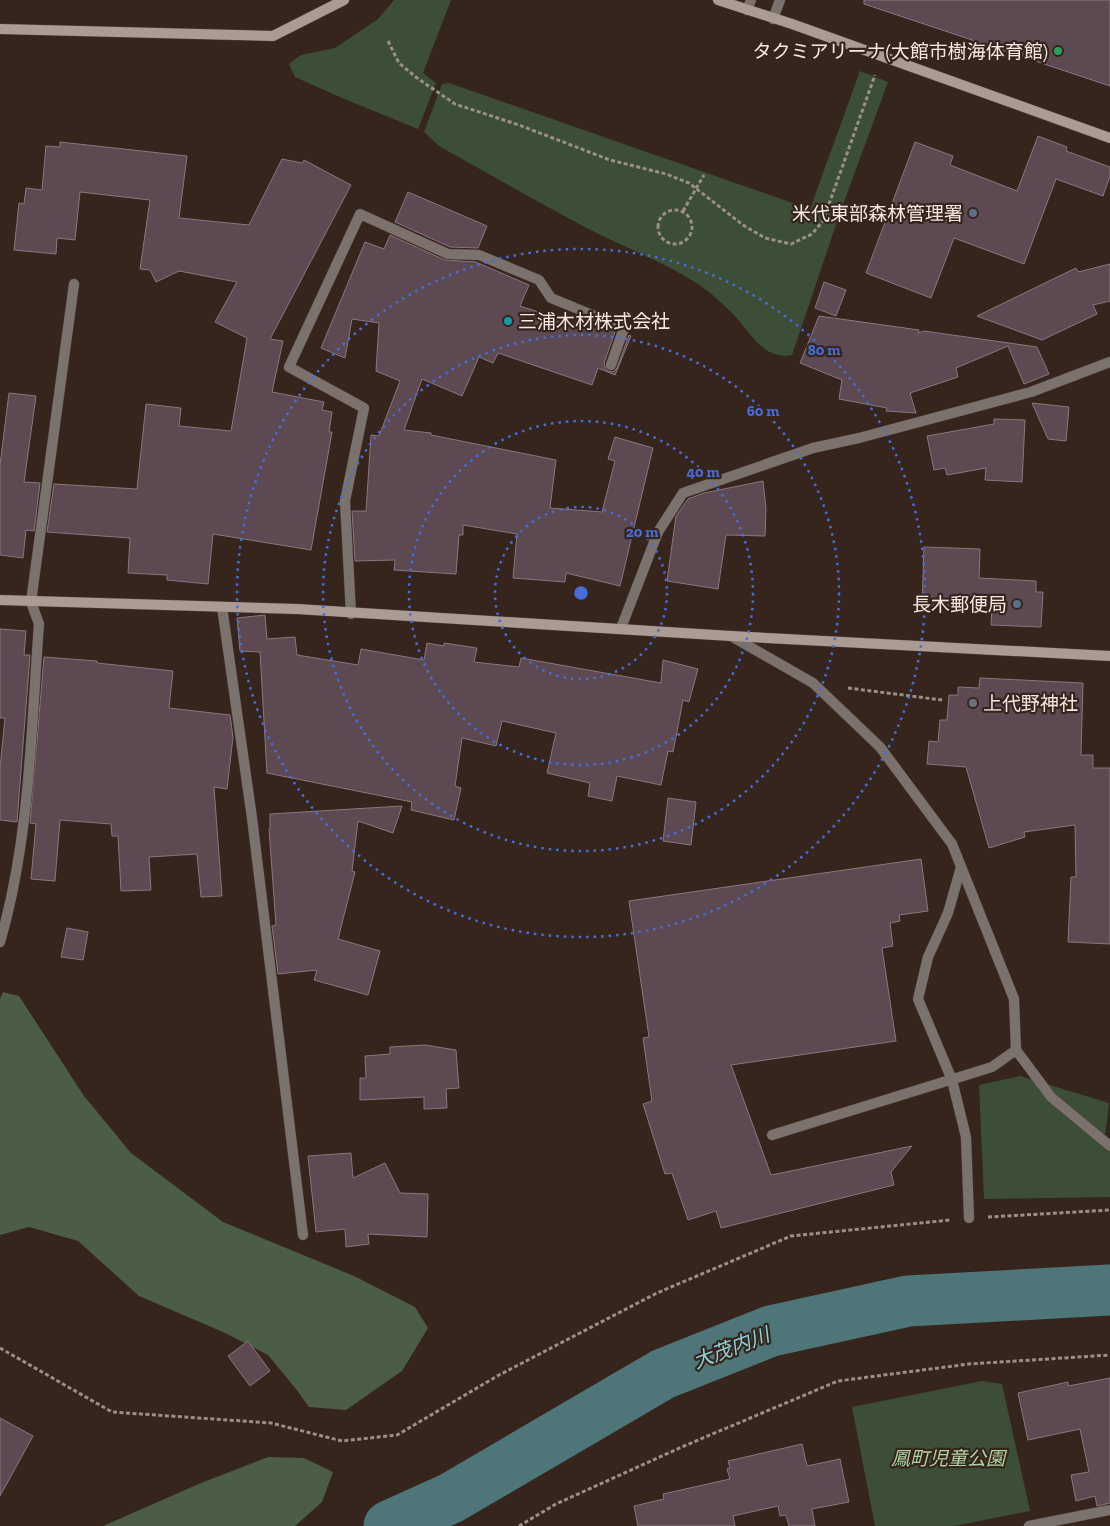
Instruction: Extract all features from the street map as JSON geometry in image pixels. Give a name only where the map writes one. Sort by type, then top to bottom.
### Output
[{"type":"street","points":[[0,29],[274,36],[344,0]]},
{"type":"street","points":[[718,0],[749,5],[773,19],[1110,138]]},
{"type":"street","points":[[773,19],[780,0]]},
{"type":"street","points":[[351,614],[345,500],[364,408],[289,367],[360,214],[448,254],[479,255],[531,276],[539,280],[551,298],[624,328],[611,365]]},
{"type":"street","points":[[0,942],[10,908],[23,832],[40,624],[31,602],[74,284]]},
{"type":"street","points":[[621,628],[658,532],[683,493],[813,448],[859,438],[1031,392],[1110,362]]},
{"type":"street","points":[[0,600],[297,609],[351,614],[621,628],[731,636],[1110,656]]},
{"type":"street","points":[[222,607],[252,818],[303,1235]]},
{"type":"street","points":[[731,636],[813,683],[880,747],[952,844],[1014,999],[1016,1050],[1051,1098],[1110,1146]]},
{"type":"street","points":[[961,867],[948,913],[928,957],[918,999],[952,1080],[966,1137],[969,1218]]},
{"type":"street","points":[[772,1135],[992,1067],[1016,1050]]},
{"type":"street","points":[[1029,1526],[1110,1510]]},
{"type":"path","points":[[388,41],[399,63],[455,104],[519,125],[610,160],[666,174],[689,183],[743,225],[765,238],[791,244],[812,234],[823,221],[882,56]]},
{"type":"path","points":[[683,211],[704,175]]},
{"type":"path","points":[[672,209],[683,211],[691,219],[692,231],[686,241],[680,244],[668,243],[658,230],[659,220],[666,211],[672,209]]},
{"type":"path","points":[[846,688],[942,700]]},
{"type":"path","points":[[0,1348],[112,1412],[271,1423],[342,1441],[397,1435],[499,1375],[657,1293],[791,1236],[969,1218],[1110,1210]]},
{"type":"path","points":[[519,1526],[556,1504],[838,1381],[968,1364],[1110,1355]]},
{"type":"green space","points":[[394,0],[451,0],[423,73],[436,83],[418,129],[295,77],[289,64],[301,55],[335,48],[378,19]]},
{"type":"green space","points":[[860,71],[888,82],[840,213],[792,355],[782,356],[773,354],[765,349],[721,302],[703,287],[684,275],[594,232],[544,205],[439,146],[424,132],[442,84],[449,83],[810,209]]},
{"type":"green space","points":[[3,992],[19,996],[84,1096],[131,1153],[223,1222],[354,1276],[415,1307],[428,1328],[402,1371],[346,1410],[309,1407],[268,1355],[223,1332],[139,1296],[78,1241],[29,1227],[0,1235],[0,999]]},
{"type":"green space","points":[[1020,1076],[1109,1103],[1104,1145],[1110,1152],[1110,1197],[984,1199],[979,1085]]},
{"type":"green space","name":"鳳町児童公園","points":[[982,1381],[1002,1384],[1030,1511],[954,1526],[875,1526],[852,1407]]},
{"type":"green space","points":[[268,1457],[304,1458],[333,1472],[322,1502],[295,1526],[103,1526],[201,1483]]},
{"type":"building","name":"タクミアリーナ(大館市樹海体育館)","points":[[864,0],[1110,0],[1110,86],[864,4]]},
{"type":"building","name":"米代東部森林管理署","points":[[1038,136],[1067,147],[1066,151],[1110,167],[1110,176],[1103,196],[1056,179],[1024,264],[954,238],[931,298],[866,273],[915,142],[953,156],[950,165],[1017,191]]},
{"type":"building","points":[[60,142],[187,156],[179,218],[249,225],[282,159],[302,163],[304,160],[351,185],[270,339],[283,341],[272,392],[324,402],[322,410],[332,412],[329,432],[332,432],[311,550],[213,534],[208,584],[167,580],[167,575],[128,573],[130,538],[47,532],[54,484],[137,489],[146,404],[181,408],[179,426],[231,431],[247,338],[215,322],[237,282],[179,271],[156,282],[150,270],[140,269],[150,200],[80,192],[75,240],[57,238],[56,254],[14,250],[19,203],[24,204],[26,188],[42,190],[46,146],[60,147]]},
{"type":"building","points":[[408,192],[487,226],[478,248],[450,247],[395,222]]},
{"type":"building","points":[[390,235],[445,260],[476,262],[529,285],[520,306],[575,324],[579,317],[615,332],[604,363],[608,371],[613,372],[617,368],[629,335],[631,336],[615,375],[598,368],[592,385],[498,353],[493,363],[479,357],[462,396],[422,379],[404,430],[431,433],[431,435],[556,460],[550,508],[602,512],[615,461],[608,459],[615,437],[653,448],[620,586],[566,573],[565,582],[513,578],[517,534],[463,525],[463,535],[459,535],[456,574],[394,570],[395,560],[355,561],[352,511],[366,511],[371,435],[379,436],[400,381],[376,371],[379,323],[352,319],[345,358],[321,348],[365,242],[384,249]]},
{"type":"building","points":[[1110,264],[1110,301],[1093,305],[1097,314],[1042,340],[977,316],[1076,268],[1078,272]]},
{"type":"building","points":[[824,282],[846,290],[836,316],[815,308]]},
{"type":"building","points":[[819,316],[919,330],[918,333],[924,331],[1037,347],[1049,374],[1024,384],[1008,346],[956,368],[958,377],[910,393],[916,413],[886,411],[887,408],[839,399],[842,380],[800,363]]},
{"type":"building","points":[[9,393],[36,396],[24,482],[40,483],[34,531],[26,530],[23,558],[0,555],[0,465]]},
{"type":"building","points":[[1032,403],[1069,407],[1066,441],[1048,439]]},
{"type":"building","points":[[994,419],[1025,420],[1022,482],[985,480],[986,468],[947,475],[945,468],[934,470],[927,436],[994,424]]},
{"type":"building","points":[[763,481],[766,509],[765,536],[726,535],[718,589],[667,581],[676,516],[688,499],[704,493]]},
{"type":"building","points":[[924,547],[980,549],[979,578],[1036,581],[1036,592],[1043,592],[1041,627],[991,625],[992,608],[922,605]]},
{"type":"building","points":[[265,615],[267,639],[295,637],[297,655],[358,665],[361,649],[424,660],[427,643],[444,646],[444,643],[477,648],[474,662],[519,667],[521,658],[661,683],[663,660],[698,669],[689,702],[683,700],[673,752],[668,751],[661,785],[617,776],[612,801],[588,796],[590,783],[547,773],[556,733],[502,721],[496,746],[462,738],[455,786],[461,788],[454,820],[411,810],[412,802],[267,773],[260,652],[240,651],[237,618]]},
{"type":"building","points":[[0,629],[26,631],[24,655],[30,655],[17,822],[0,820],[0,768],[5,718],[0,718]]},
{"type":"building","points":[[44,657],[97,661],[97,663],[173,671],[169,708],[230,715],[233,737],[227,789],[214,787],[222,896],[201,897],[197,854],[149,857],[151,890],[121,891],[118,836],[112,836],[111,824],[60,820],[55,881],[31,879],[36,824],[30,823]]},
{"type":"building","points":[[980,678],[1083,683],[1081,755],[1093,755],[1093,768],[1110,768],[1110,944],[1068,942],[1071,877],[1076,877],[1075,825],[1024,832],[1025,837],[989,848],[966,767],[927,764],[929,741],[938,742],[940,720],[947,720],[949,695],[958,695],[958,687],[979,688]]},
{"type":"building","points":[[668,798],[696,802],[691,845],[663,841]]},
{"type":"building","points":[[402,806],[393,833],[358,821],[352,871],[355,872],[338,939],[380,951],[368,995],[314,980],[317,970],[278,974],[272,926],[276,925],[269,829],[270,814]]},
{"type":"building","points":[[921,859],[928,911],[899,915],[900,921],[890,923],[893,946],[882,948],[896,1041],[731,1065],[771,1175],[912,1146],[891,1172],[894,1185],[721,1228],[716,1211],[688,1220],[672,1173],[665,1174],[643,1104],[652,1101],[643,1038],[649,1037],[629,901]]},
{"type":"building","points":[[67,928],[88,932],[83,960],[61,957]]},
{"type":"building","points":[[425,1045],[456,1050],[459,1088],[446,1089],[447,1108],[424,1109],[424,1097],[360,1100],[360,1078],[366,1078],[365,1056],[390,1054],[390,1047]]},
{"type":"building","points":[[351,1153],[353,1178],[385,1163],[400,1193],[428,1194],[427,1237],[368,1234],[369,1244],[346,1247],[345,1229],[316,1232],[308,1156]]},
{"type":"building","points":[[248,1341],[270,1371],[250,1386],[228,1356]]},
{"type":"building","points":[[1110,1378],[1110,1503],[1097,1506],[1095,1496],[1076,1501],[1071,1475],[1089,1472],[1080,1429],[1028,1440],[1018,1393],[1068,1382],[1068,1386]]},
{"type":"building","points":[[0,1418],[33,1436],[0,1496]]},
{"type":"building","points":[[802,1444],[807,1466],[840,1459],[849,1502],[812,1509],[815,1526],[789,1526],[786,1515],[780,1516],[778,1506],[733,1516],[735,1526],[638,1526],[634,1506],[664,1499],[663,1494],[730,1479],[727,1469],[730,1468],[728,1461]]},
{"type":"waterway","name":"大茂内川","points":[[389,1526],[451,1498],[663,1374],[771,1331],[908,1301],[1110,1290]]},
{"type":"place","name":"タクミアリーナ(大館市樹海体育館)","points":[[1058,51]]},
{"type":"place","name":"米代東部森林管理署","points":[[973,213]]},
{"type":"place","name":"三浦木材株式会社","points":[[508,321]]},
{"type":"place","name":"長木郵便局","points":[[1017,604]]},
{"type":"place","name":"上代野神社","points":[[973,703]]}]
